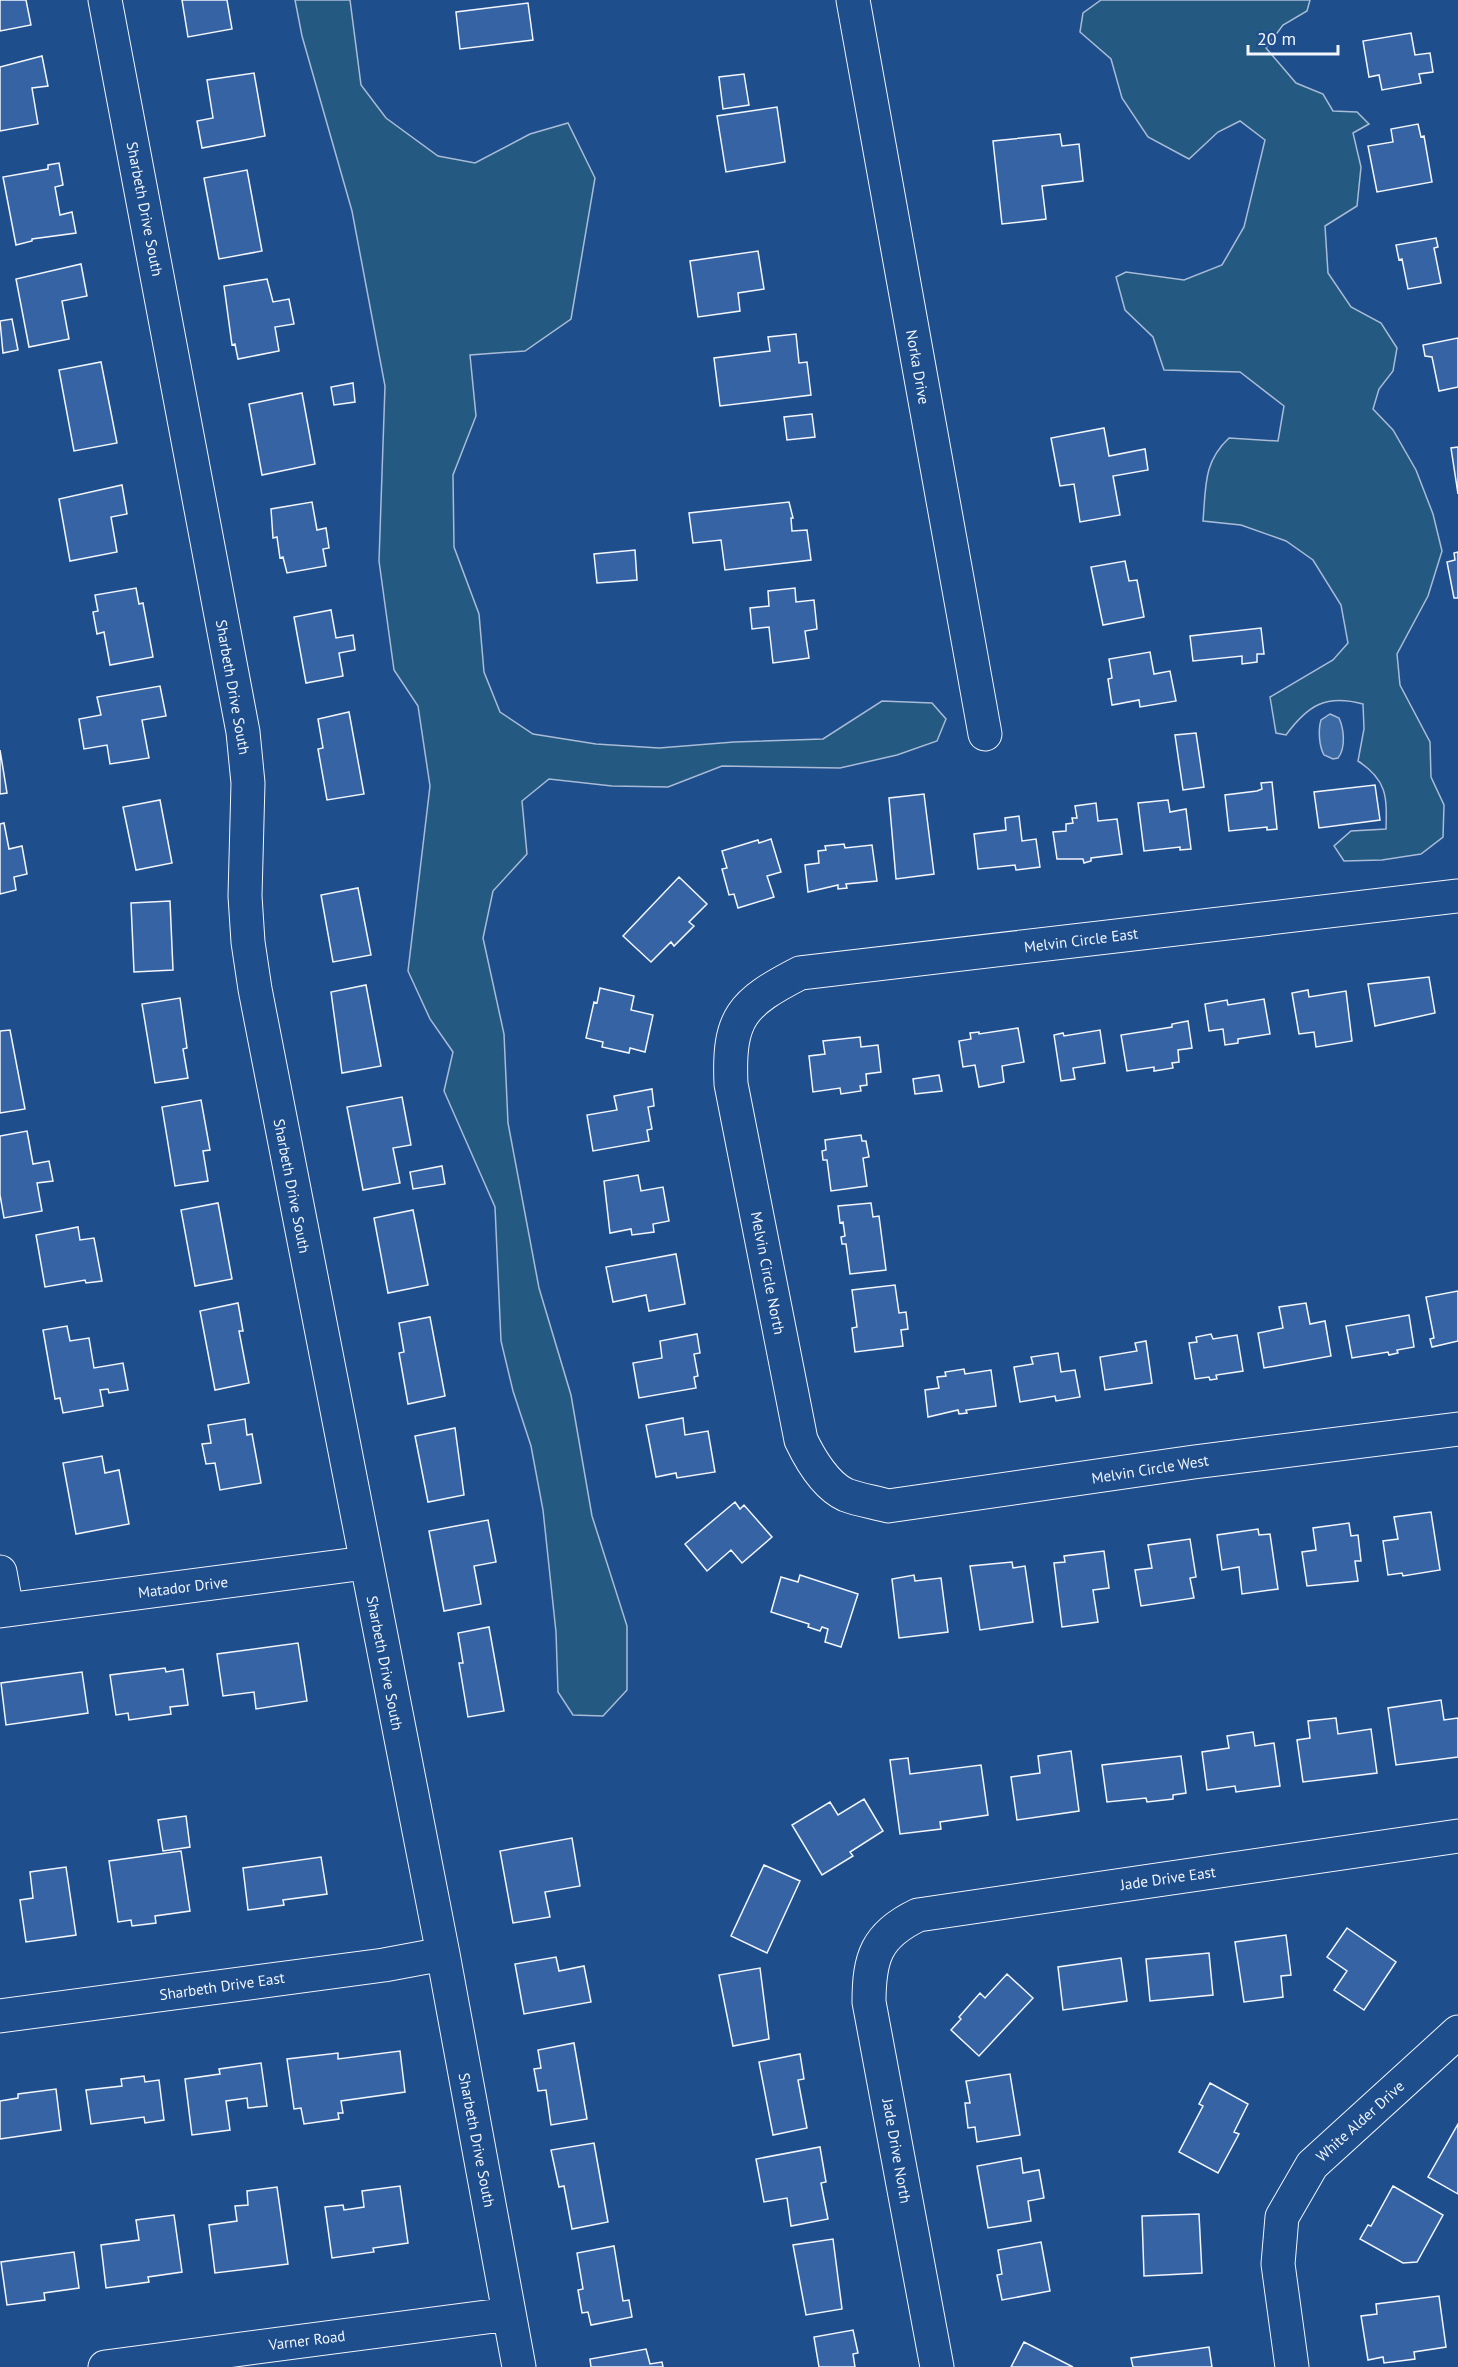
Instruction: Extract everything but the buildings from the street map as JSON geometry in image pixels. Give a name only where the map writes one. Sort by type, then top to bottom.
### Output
[{"type":"street","name":"Sharbeth Drive South","points":[[105,0],[243,732],[248,783],[245,896],[249,951],[365,1563],[443,1954],[519,2367]]},
{"type":"street","name":"Norka Drive","points":[[852,0],[985,734]]},
{"type":"street","name":"Melvin Circle East","points":[[732,1036],[738,1020],[751,1003],[765,991],[800,973],[1458,896]]},
{"type":"street","name":"Melvin Circle North","points":[[732,1036],[731,1084],[801,1440],[816,1466],[844,1494]]},
{"type":"street","name":"Melvin Circle West","points":[[844,1494],[888,1506],[1194,1462],[1458,1429]]},
{"type":"street","name":"Matador Drive","points":[[3,1610],[365,1563]]},
{"type":"street","points":[[0,1572],[3,1610]]},
{"type":"street","name":"Jade Drive East","points":[[884,1937],[901,1923],[918,1915],[1458,1836]]},
{"type":"street","name":"Jade Drive North","points":[[884,1937],[869,1970],[869,2002],[937,2367]]},
{"type":"street","name":"Sharbeth Drive East","points":[[0,2016],[384,1965],[443,1954]]},
{"type":"street","name":"White Alder Drive","points":[[1292,2367],[1279,2283],[1281,2217],[1312,2165],[1458,2032]]},
{"type":"street","name":"Varner Road","points":[[105,2367],[510,2314]]},
{"type":"shaded area","points":[[295,0],[350,0],[361,85],[386,118],[438,156],[475,163],[530,134],[568,123],[595,178],[571,319],[525,351],[470,355],[476,416],[453,475],[454,547],[479,614],[484,672],[500,712],[533,734],[596,744],[659,748],[734,742],[823,739],[882,701],[932,703],[946,719],[937,741],[897,755],[840,768],[722,766],[668,787],[612,786],[549,779],[522,801],[527,854],[493,891],[483,938],[504,1034],[508,1123],[539,1288],[571,1395],[592,1516],[627,1626],[627,1690],[603,1716],[573,1715],[558,1692],[556,1632],[543,1510],[531,1446],[513,1391],[501,1341],[495,1207],[444,1091],[453,1052],[430,1019],[408,971],[430,786],[418,706],[394,670],[379,561],[385,386],[352,211],[302,36]]},
{"type":"shaded area","points":[[1101,0],[1310,0],[1307,11],[1283,25],[1266,48],[1296,83],[1323,94],[1333,111],[1357,112],[1369,124],[1353,133],[1361,167],[1357,206],[1325,226],[1328,273],[1351,307],[1381,323],[1397,348],[1393,371],[1379,389],[1373,409],[1393,430],[1416,470],[1433,514],[1442,551],[1428,596],[1397,654],[1400,685],[1430,742],[1431,777],[1444,805],[1443,837],[1421,854],[1382,860],[1344,861],[1334,846],[1351,831],[1386,829],[1385,798],[1380,782],[1368,768],[1358,761],[1364,729],[1363,704],[1338,700],[1319,704],[1302,716],[1286,735],[1276,733],[1270,697],[1333,660],[1348,643],[1341,605],[1313,560],[1286,541],[1241,525],[1203,521],[1207,476],[1214,456],[1229,438],[1278,441],[1284,406],[1240,372],[1164,370],[1153,337],[1125,310],[1116,277],[1126,272],[1184,280],[1222,265],[1244,227],[1265,140],[1240,121],[1218,132],[1189,159],[1148,137],[1122,98],[1111,59],[1080,32],[1083,13]]},
{"type":"shaded area","points":[[1330,714],[1339,718],[1343,738],[1341,754],[1338,758],[1333,759],[1324,755],[1320,738],[1321,720]]}]
